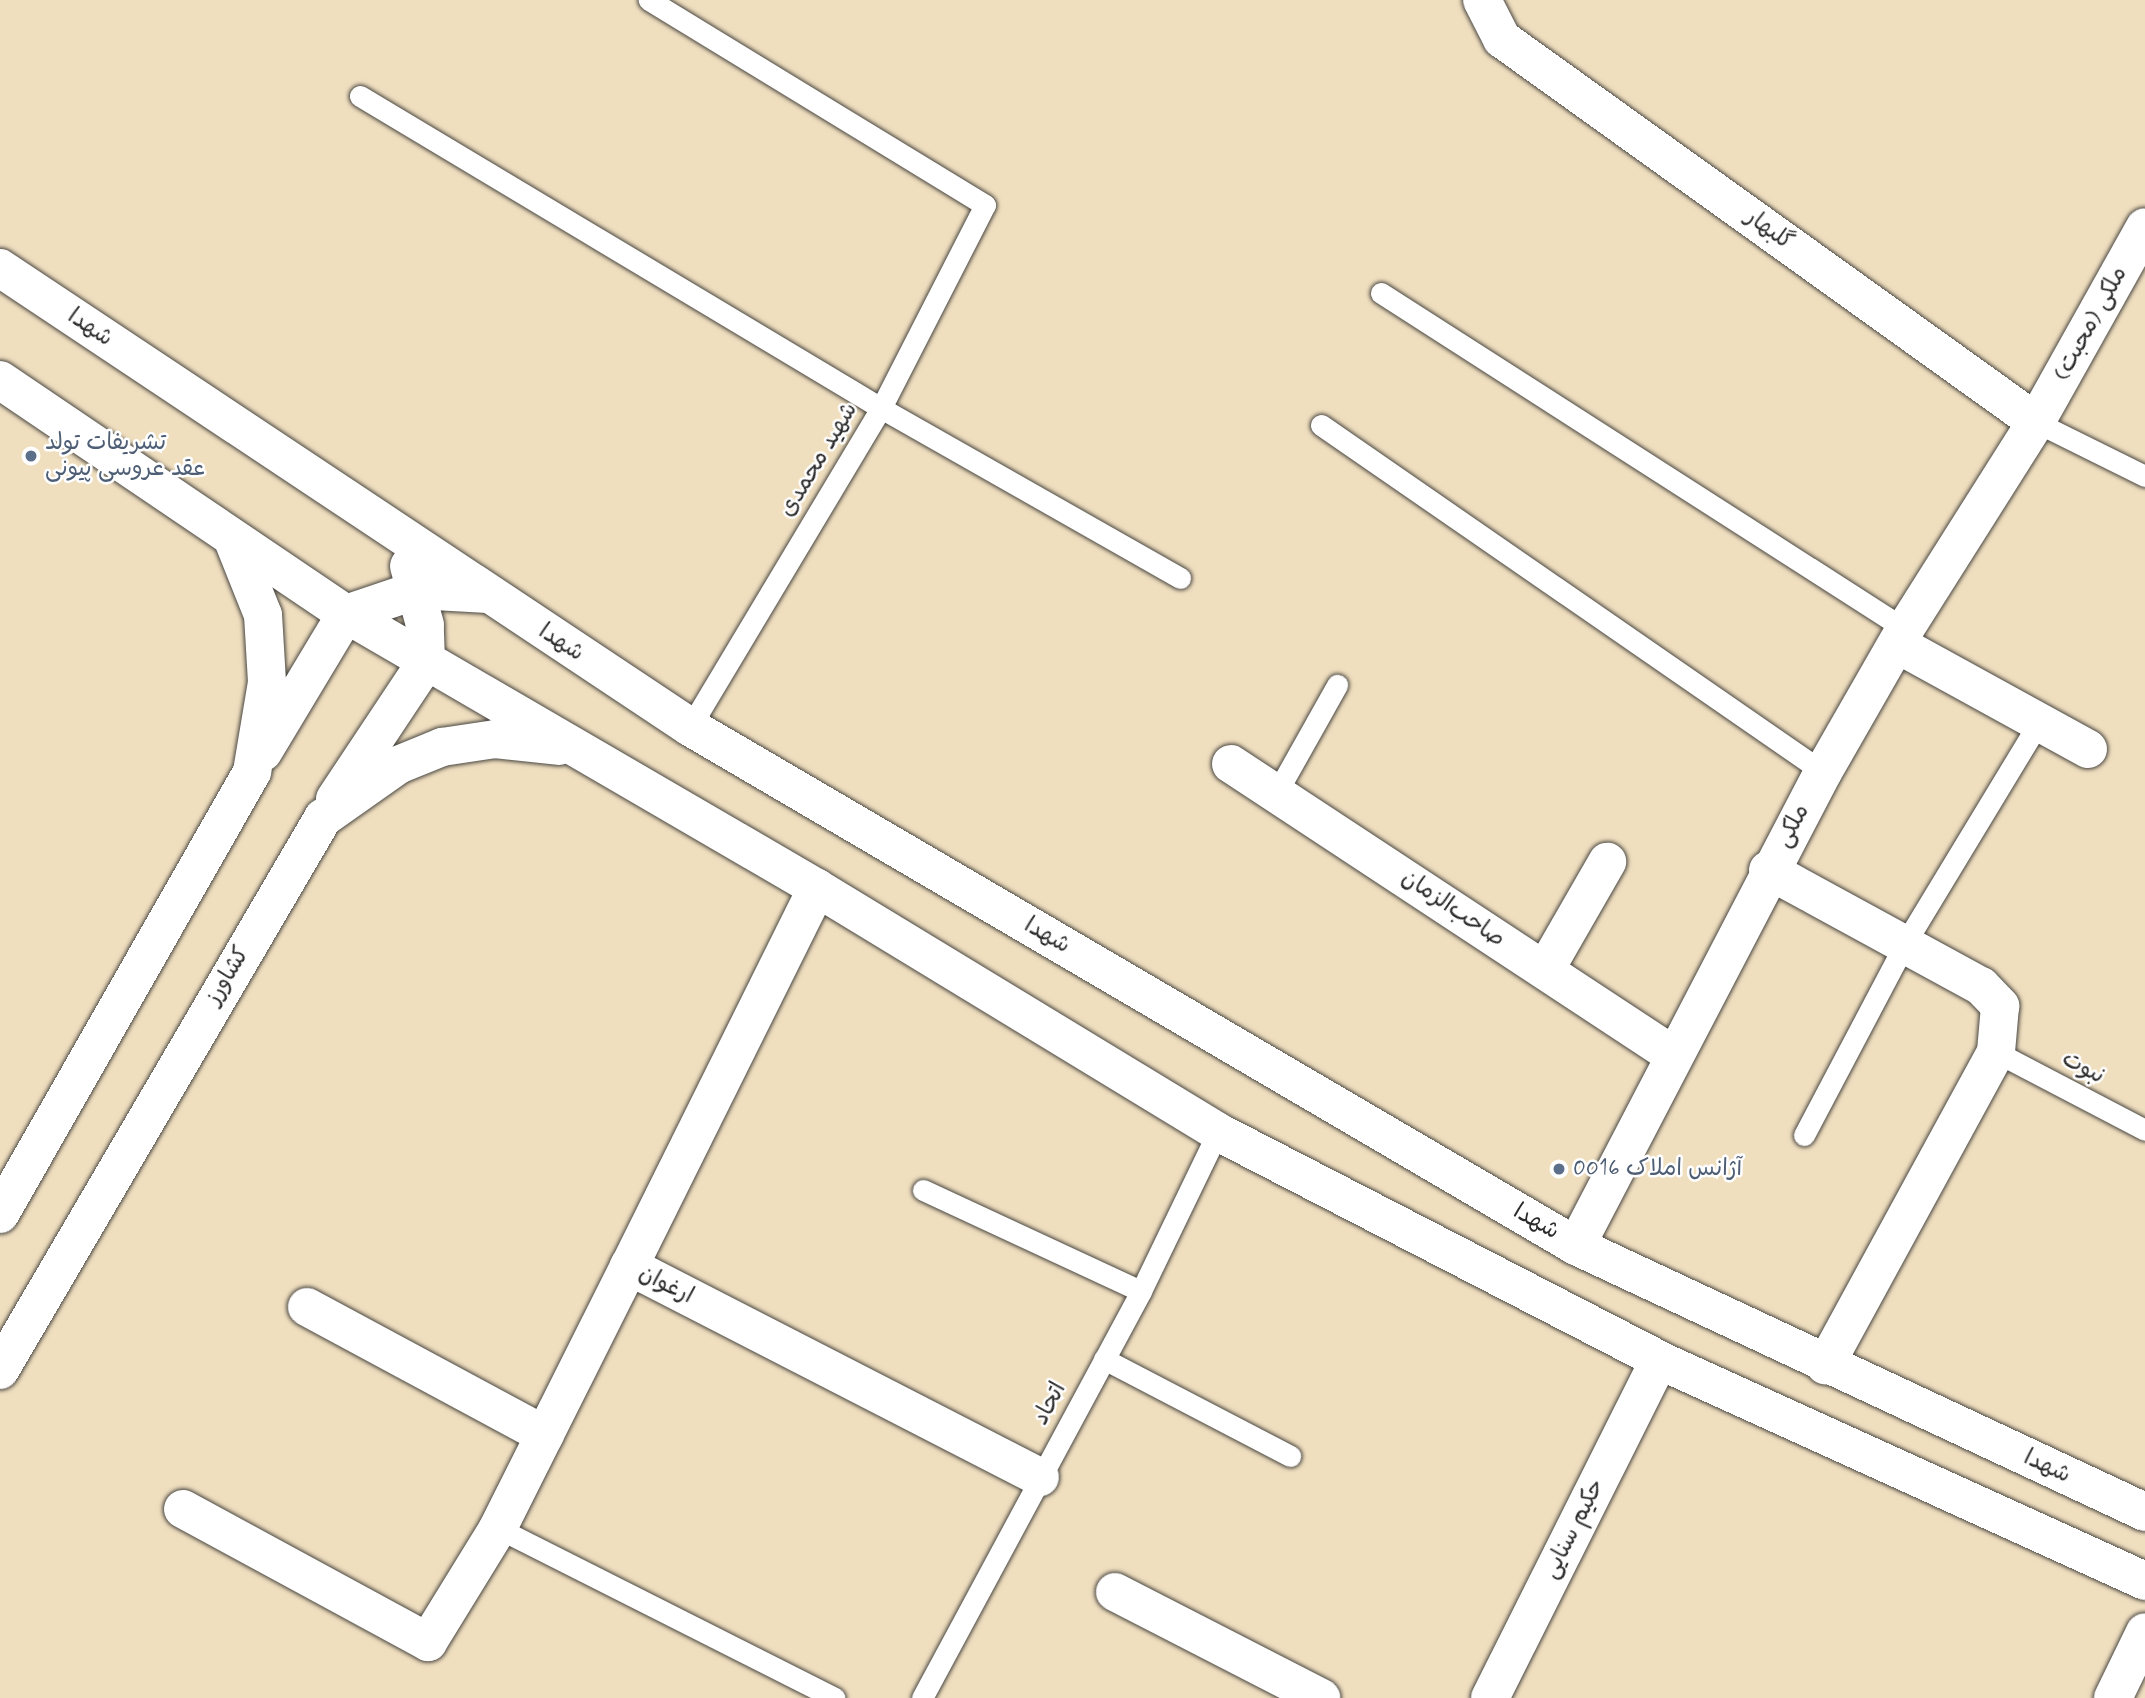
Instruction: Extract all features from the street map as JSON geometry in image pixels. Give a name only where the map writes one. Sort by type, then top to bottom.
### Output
[{"type":"main road","name":"گلبهار","points":[[1482,0],[1502,38],[2036,422]]},
{"type":"main road","name":"ملکی (محبت)","points":[[2036,422],[2145,227]]},
{"type":"main road","name":"شهدا","points":[[0,268],[690,727],[1576,1246],[1825,1365],[2145,1512]]},
{"type":"main road","points":[[0,380],[346,614],[817,888],[1218,1132],[1658,1360],[2145,1581]]},
{"type":"main road","name":"ملکی","points":[[1576,1246],[1768,870],[1901,637],[2036,422]]},
{"type":"main road","points":[[323,818],[426,662],[417,590],[394,529]]},
{"type":"main road","points":[[233,540],[262,615],[267,682],[252,772]]},
{"type":"main road","points":[[0,1214],[252,772],[346,614],[417,590],[488,594]]},
{"type":"main road","points":[[1901,637],[2038,724],[2088,749]]},
{"type":"main road","name":"کشاورز","points":[[0,1370],[323,818],[398,765],[442,747],[495,739],[572,747]]},
{"type":"main road","name":"صاحب‌الزمان","points":[[1231,764],[1278,792],[1673,1055]]},
{"type":"main road","points":[[1545,970],[1606,862]]},
{"type":"main road","points":[[1768,870],[1981,986],[2000,1006],[1997,1052],[1825,1365]]},
{"type":"main road","name":"ارغوان","points":[[817,888],[629,1266],[1041,1477]]},
{"type":"main road","points":[[183,1509],[428,1642],[498,1528],[629,1266]]},
{"type":"main road","points":[[307,1307],[544,1435]]},
{"type":"main road","name":"حکیم سنایی","points":[[1490,1698],[1658,1360]]},
{"type":"main road","points":[[1115,1592],[1321,1698]]},
{"type":"main road","points":[[2113,1698],[2145,1632]]},
{"type":"lane","points":[[360,96],[881,408],[985,205],[649,0]]},
{"type":"lane","points":[[1381,293],[1901,637]]},
{"type":"lane","name":"شهید محمدی","points":[[690,727],[881,408],[1180,578]]},
{"type":"lane","points":[[2036,422],[2145,476]]},
{"type":"lane","points":[[1321,425],[1823,772]]},
{"type":"lane","points":[[1278,792],[1337,685]]},
{"type":"lane","points":[[1804,1135],[1904,945],[2038,724]]},
{"type":"lane","name":"نبوت","points":[[1997,1052],[2145,1130]]},
{"type":"lane","name":"اتحاد","points":[[922,1698],[1141,1291],[1218,1132]]},
{"type":"lane","points":[[923,1190],[1141,1291]]},
{"type":"lane","points":[[1104,1360],[1290,1456]]},
{"type":"lane","points":[[498,1528],[835,1698]]},
{"type":"place","name":"تشریفات تولد عقد عروسی پیونی","points":[[31,456]]},
{"type":"place","name":"آژانس املاک 0016","points":[[1559,1169]]}]
